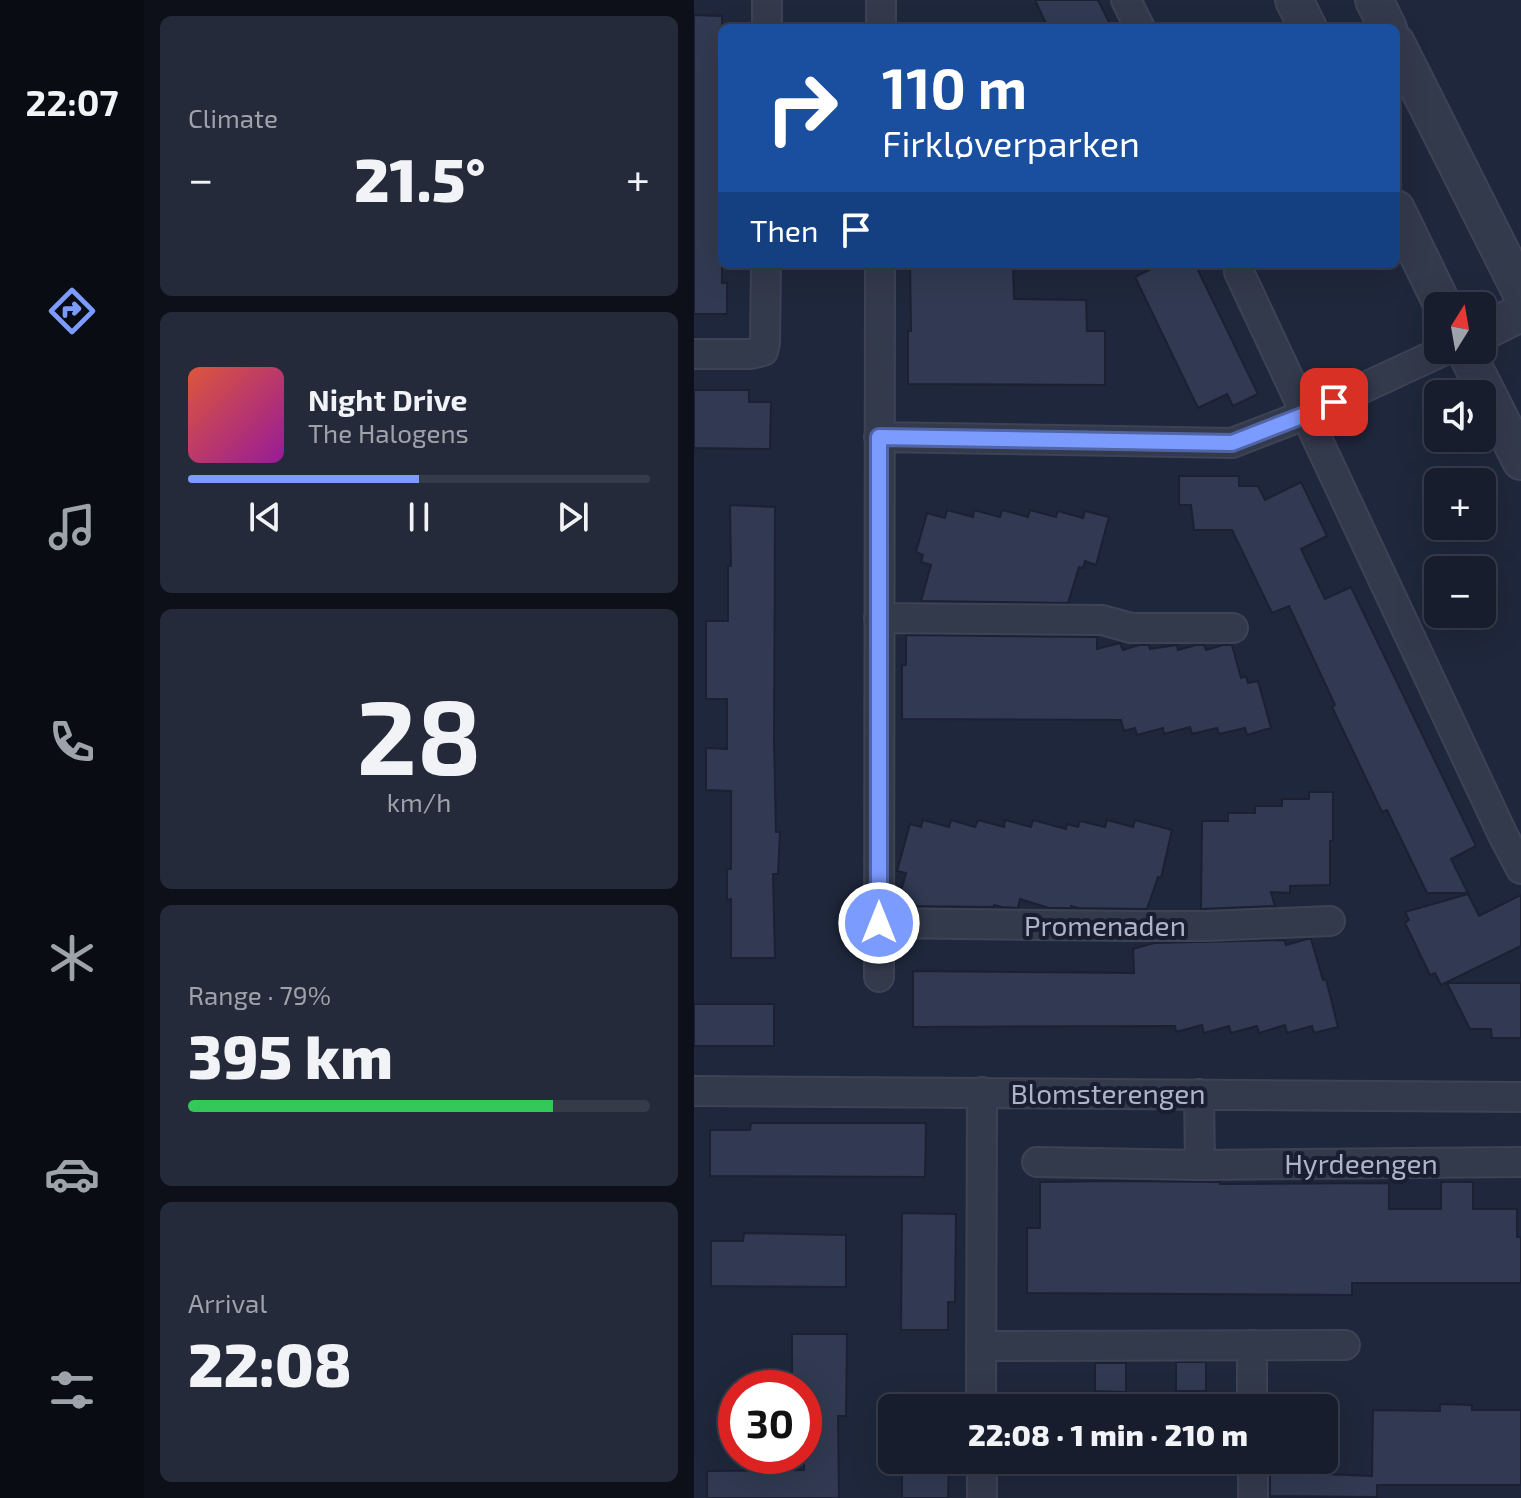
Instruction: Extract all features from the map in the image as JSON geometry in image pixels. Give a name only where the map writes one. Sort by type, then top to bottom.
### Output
[{"type":"street","points":[[767,0],[767,24]]},
{"type":"street","points":[[881,0],[881,24]]},
{"type":"street","points":[[1126,0],[1138,24]]},
{"type":"street","points":[[1294,0],[1306,24]]},
{"type":"street","points":[[1374,0],[1386,24]]},
{"type":"street","points":[[1400,51],[1521,292]]},
{"type":"street","points":[[1400,217],[1436,292]]},
{"type":"street","points":[[694,354],[751,354],[763,351],[766,268]]},
{"type":"street","points":[[879,977],[880,268]]},
{"type":"street","points":[[1239,268],[1521,869]]},
{"type":"street","points":[[1496,325],[1521,313]]},
{"type":"street","points":[[879,437],[1232,443],[1307,414],[1424,360]]},
{"type":"street","points":[[1472,364],[1521,461]]},
{"type":"street","points":[[879,618],[1102,620],[1131,628],[1233,628]]},
{"type":"street","name":"Promenaden","points":[[879,923],[1206,926],[1330,921]]},
{"type":"street","name":"Blomsterengen","points":[[694,1091],[1521,1097]]},
{"type":"street","points":[[981,1394],[982,1092]]},
{"type":"street","points":[[1199,1094],[1200,1165]]},
{"type":"street","name":"Hyrdeengen","points":[[1037,1162],[1200,1165],[1521,1162]]},
{"type":"street","points":[[1252,1345],[1252,1394]]},
{"type":"street","points":[[981,1346],[1345,1345]]},
{"type":"street","points":[[982,1474],[982,1498]]},
{"type":"street","points":[[1253,1474],[1253,1498]]},
{"type":"building","points":[[1035,0],[1098,0],[1110,24],[1046,24]]},
{"type":"building","points":[[694,15],[722,16],[722,24],[718,24],[718,268],[722,268],[722,283],[727,283],[727,314],[694,314]]},
{"type":"building","points":[[910,268],[1013,268],[1014,299],[1086,300],[1087,331],[1105,331],[1105,385],[908,384],[908,331],[911,331]]},
{"type":"building","points":[[1153,268],[1197,268],[1258,394],[1233,406],[1227,394],[1198,408],[1135,277]]},
{"type":"building","points":[[694,390],[749,390],[749,402],[771,402],[770,449],[694,448]]},
{"type":"building","points":[[1179,476],[1239,476],[1239,486],[1258,486],[1265,500],[1301,482],[1327,536],[1301,549],[1325,599],[1351,587],[1476,846],[1451,859],[1468,893],[1427,893],[1387,810],[1382,812],[1289,606],[1272,613],[1232,530],[1194,530],[1191,505],[1179,505]]},
{"type":"building","points":[[730,505],[775,507],[774,741],[776,832],[780,832],[778,874],[773,874],[775,958],[731,958],[731,899],[727,900],[727,869],[731,869],[731,791],[706,790],[706,748],[727,749],[727,699],[706,699],[706,621],[728,621]]},
{"type":"building","points":[[947,510],[973,517],[974,510],[1000,517],[1002,510],[1028,517],[1030,510],[1056,517],[1058,511],[1083,518],[1085,511],[1109,517],[1096,565],[1085,561],[1083,568],[1079,567],[1068,603],[921,601],[931,565],[921,562],[923,555],[916,552],[927,513],[945,518]]},
{"type":"building","points":[[906,635],[1097,637],[1097,649],[1120,643],[1123,650],[1139,645],[1149,645],[1150,649],[1177,645],[1178,650],[1204,645],[1206,650],[1232,645],[1241,678],[1246,676],[1248,683],[1258,681],[1271,728],[1247,735],[1245,728],[1219,734],[1217,728],[1192,734],[1190,727],[1164,734],[1163,728],[1137,735],[1135,728],[1124,731],[1121,720],[902,719],[902,665],[906,665]]},
{"type":"building","points":[[1309,792],[1333,792],[1330,885],[1290,886],[1290,893],[1271,892],[1275,906],[1201,909],[1202,821],[1228,821],[1228,813],[1255,813],[1255,806],[1282,806],[1282,799],[1309,799]]},
{"type":"building","points":[[923,820],[949,827],[951,820],[975,827],[978,820],[1004,827],[1005,820],[1031,827],[1033,820],[1066,829],[1067,824],[1078,827],[1080,821],[1105,827],[1107,820],[1133,827],[1135,820],[1172,830],[1161,878],[1158,877],[1147,909],[1049,908],[1020,899],[1018,908],[994,905],[897,906],[906,873],[897,871],[910,824],[921,827]]},
{"type":"building","points":[[1468,894],[1479,916],[1521,895],[1521,946],[1441,985],[1435,973],[1430,975],[1405,923],[1409,920],[1405,912]]},
{"type":"building","points":[[1311,939],[1323,980],[1326,979],[1338,1027],[1314,1033],[1312,1026],[1287,1033],[1285,1025],[1259,1033],[1257,1026],[1231,1033],[1229,1026],[1204,1033],[1202,1025],[1176,1032],[1175,1026],[913,1027],[913,971],[1134,973],[1133,949],[1154,943],[1284,940],[1286,945]]},
{"type":"building","points":[[1447,983],[1521,983],[1521,1038],[1492,1038],[1491,1029],[1470,1029]]},
{"type":"building","points":[[694,1004],[774,1004],[774,1046],[694,1046]]},
{"type":"building","points":[[751,1123],[926,1123],[925,1177],[710,1176],[710,1130],[750,1130]]},
{"type":"building","points":[[1040,1182],[1389,1183],[1389,1209],[1441,1209],[1441,1182],[1473,1182],[1473,1209],[1517,1209],[1517,1237],[1521,1237],[1521,1283],[1352,1283],[1352,1295],[1027,1293],[1027,1228],[1040,1228]]},
{"type":"building","points":[[902,1213],[956,1214],[955,1302],[948,1302],[948,1330],[901,1330]]},
{"type":"building","points":[[744,1233],[846,1235],[846,1287],[711,1286],[711,1241],[743,1241]]},
{"type":"building","points":[[792,1334],[847,1334],[846,1416],[838,1416],[839,1498],[707,1498],[707,1471],[718,1471],[718,1474],[822,1474],[822,1370],[792,1370]]},
{"type":"building","points":[[1176,1362],[1206,1362],[1206,1391],[1176,1391]]},
{"type":"building","points":[[1095,1363],[1126,1363],[1126,1392],[1095,1391]]},
{"type":"building","points":[[1440,1404],[1472,1405],[1472,1410],[1521,1410],[1521,1485],[1377,1485],[1377,1497],[1270,1496],[1270,1474],[1372,1476],[1373,1410],[1440,1411]]},
{"type":"building","points":[[902,1474],[949,1474],[948,1498],[902,1498]]},
{"type":"route","points":[[879,923],[879,437],[1232,443],[1334,402]]}]
